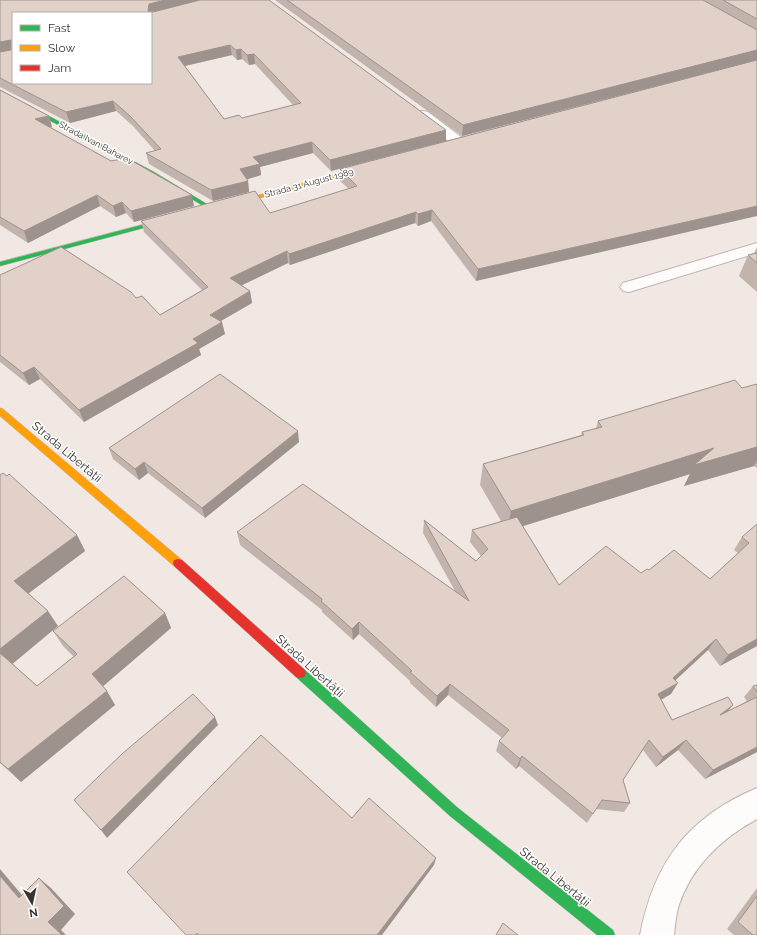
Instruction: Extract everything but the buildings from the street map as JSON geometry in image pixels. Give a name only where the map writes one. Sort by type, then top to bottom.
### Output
[{"type":"street","name":"Strada Ivan Baharev","points":[[0,92],[152,172],[212,209]]},
{"type":"street","points":[[410,106],[464,142]]},
{"type":"street","points":[[445,147],[464,142]]},
{"type":"street","name":"Strada 31 August 1989","points":[[197,212],[376,165]]},
{"type":"street","points":[[0,264],[182,216]]},
{"type":"street","points":[[629,287],[757,248]]},
{"type":"street","name":"Strada Libertății","points":[[0,411],[158,545],[454,812],[608,935]]},
{"type":"street","points":[[657,935],[663,903],[683,862],[698,842],[732,816],[757,803]]},
{"type":"traffic: fast","points":[[0,92],[152,173],[212,209]]},
{"type":"traffic: fast","points":[[0,264],[172,219]]},
{"type":"traffic: fast","points":[[300,673],[454,812],[608,935]]},
{"type":"traffic: slow","points":[[230,204],[369,167]]},
{"type":"traffic: slow","points":[[0,411],[178,563]]},
{"type":"traffic: jam","points":[[178,563],[300,673]]}]
